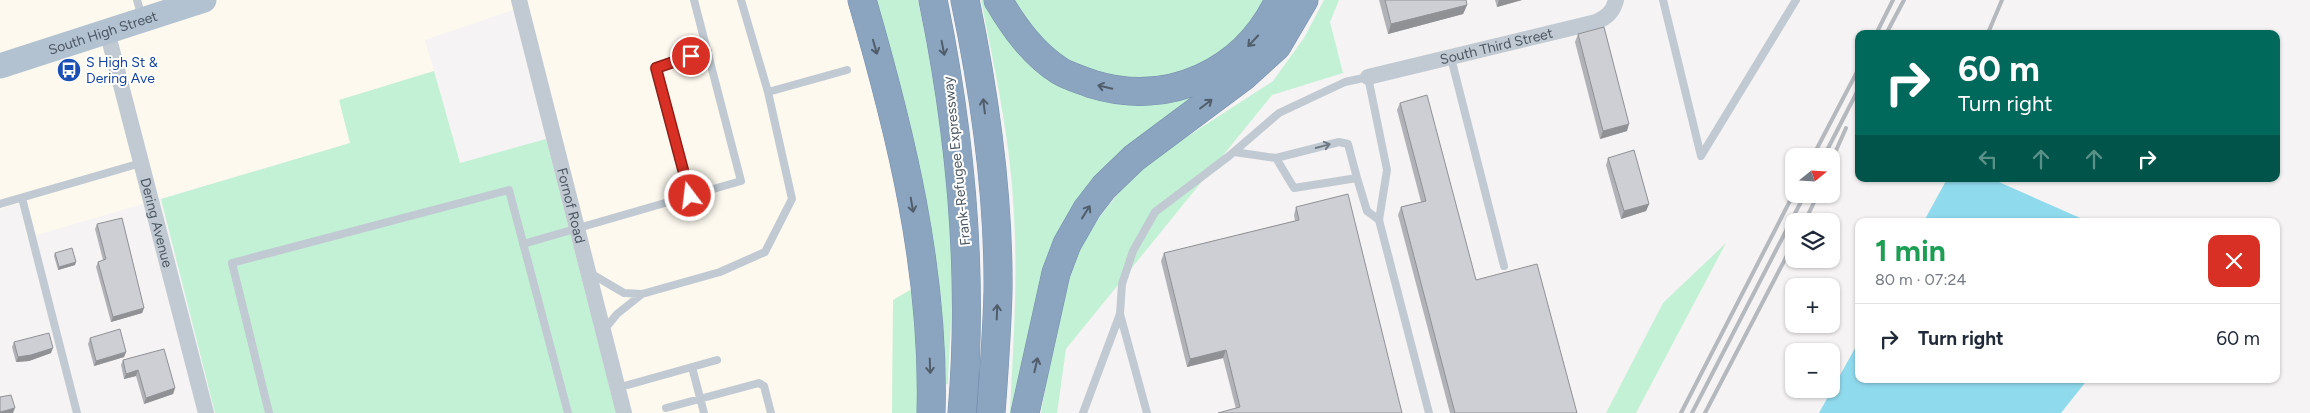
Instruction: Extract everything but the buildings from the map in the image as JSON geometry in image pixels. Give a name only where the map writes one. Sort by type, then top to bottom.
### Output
[{"type":"highway","points":[[862,0],[904,158],[918,237],[927,316],[931,413]]},
{"type":"highway","name":"Frank-Refugee Expressway","points":[[933,0],[950,82],[963,197],[967,286],[962,413]]},
{"type":"highway","points":[[966,0],[980,73],[995,196],[998,291],[991,413]]},
{"type":"highway","points":[[998,0],[1024,39],[1061,71],[1104,87],[1146,91],[1184,84],[1221,68],[1249,45],[1261,31],[1279,0]]},
{"type":"highway","points":[[1025,413],[1056,274],[1067,244],[1087,209],[1104,187],[1134,158],[1244,76],[1278,46],[1304,0]]},
{"type":"main road","name":"South High Street","points":[[0,66],[107,31],[140,10],[201,0]]},
{"type":"street","name":"Fornof Road","points":[[520,0],[576,230],[624,413]]},
{"type":"street","name":"South Third Street","points":[[1368,77],[1596,22],[1606,17],[1614,8],[1616,0]]},
{"type":"street","name":"Dering Avenue","points":[[107,31],[206,413]]},
{"type":"lane","points":[[522,244],[741,181],[694,0]]},
{"type":"lane","points":[[587,270],[602,282],[624,293],[642,294],[720,272],[764,252],[792,199],[768,92],[741,0]]},
{"type":"lane","points":[[1663,0],[1701,156],[1796,0]]},
{"type":"lane","points":[[690,196],[656,68],[708,51]]},
{"type":"lane","points":[[1451,58],[1504,266]]},
{"type":"lane","points":[[768,92],[847,70]]},
{"type":"lane","points":[[1083,413],[1120,314],[1122,284],[1133,251],[1156,212],[1234,152],[1279,113],[1345,82],[1368,77],[1387,170],[1379,220],[1429,413]]},
{"type":"lane","points":[[1234,152],[1276,158],[1339,142],[1348,144],[1366,210],[1379,220]]},
{"type":"lane","points":[[1276,158],[1294,188],[1357,178]]},
{"type":"lane","points":[[0,204],[141,163]]},
{"type":"lane","points":[[269,413],[232,263],[509,190],[568,413]]},
{"type":"lane","points":[[22,198],[77,413]]},
{"type":"lane","points":[[602,332],[617,314],[642,294]]},
{"type":"lane","points":[[1120,314],[1147,413]]},
{"type":"lane","points":[[617,388],[717,360]]},
{"type":"lane","points":[[692,367],[704,413]]},
{"type":"lane","points":[[666,408],[759,383],[764,386],[771,413]]},
{"type":"shaded area","points":[[0,0],[853,0],[884,119],[915,287],[893,300],[892,413],[616,413],[546,139],[516,9],[425,40],[434,71],[340,100],[350,143],[27,238],[19,203],[0,209]]},
{"type":"green space","points":[[872,0],[918,0],[925,34],[942,140],[949,211],[952,308],[948,384],[940,385]]},
{"type":"green space","points":[[981,0],[989,0],[1071,85],[1208,86],[1109,164],[1019,413],[1010,413],[1014,339],[1015,240],[1010,161],[1002,107]]},
{"type":"green space","points":[[1013,0],[1267,0],[1243,39],[1187,74],[1122,82],[1080,68],[1048,47],[1023,20]]},
{"type":"green space","points":[[1324,0],[1339,0],[1330,22],[1343,73],[1272,95],[1066,349],[1057,413],[1041,413],[1063,287],[1087,233],[1137,169],[1273,81],[1304,38]]},
{"type":"green space","points":[[434,71],[460,163],[546,139],[616,413],[215,413],[161,199],[350,143],[339,100]]},
{"type":"green space","points":[[1726,243],[1636,413],[1606,413],[1663,303]]},
{"type":"green space","points":[[915,287],[925,413],[892,413],[893,300]]},
{"type":"water","points":[[1945,182],[1999,182],[2080,218],[1926,218]]},
{"type":"water","points":[[1855,348],[1855,383],[2085,383],[2061,413],[1819,413],[1827,398],[1840,398],[1840,375]]},
{"type":"railway","points":[[1878,30],[1893,0]]},
{"type":"railway","points":[[1888,30],[1904,0]]},
{"type":"railway","points":[[1989,30],[2002,0]]},
{"type":"railway","points":[[1817,148],[1855,76]]},
{"type":"railway","points":[[1828,148],[1855,96]]},
{"type":"railway","points":[[1837,148],[1846,128]]},
{"type":"railway","points":[[1681,413],[1789,203]]},
{"type":"railway","points":[[1692,413],[1800,203]]},
{"type":"railway","points":[[1809,213],[1814,203]]},
{"type":"railway","points":[[1705,413],[1785,259]]},
{"type":"place","name":"S High St & Dering Ave","points":[[69,70]]},
{"type":"route","points":[[690,196],[656,68],[691,56]]}]
